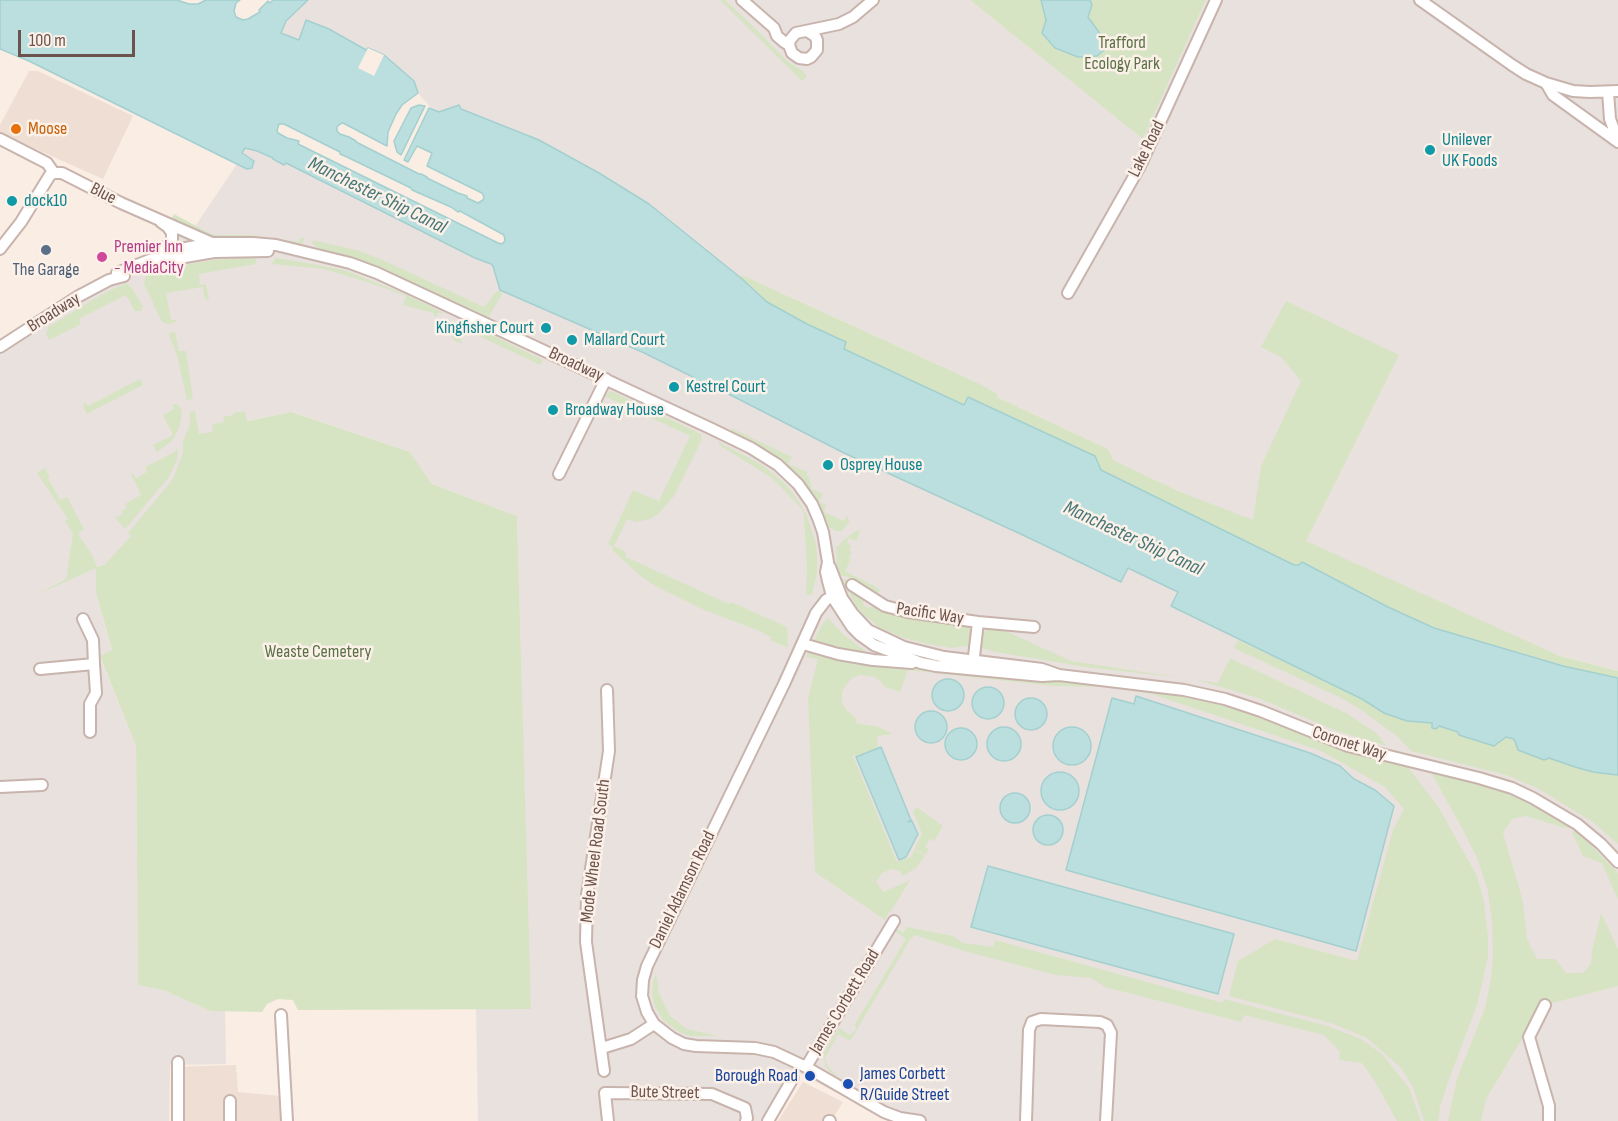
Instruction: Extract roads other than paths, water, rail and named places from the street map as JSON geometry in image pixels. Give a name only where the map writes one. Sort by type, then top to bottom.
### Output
[{"type":"street","points":[[742,0],[774,28],[777,36],[789,45]]},
{"type":"street","points":[[834,26],[820,40],[811,57],[803,59],[792,53],[790,40],[802,32],[834,26],[853,17],[873,0]]},
{"type":"street","name":"Lake Road","points":[[1068,293],[1140,166],[1216,0]]},
{"type":"street","points":[[1420,0],[1434,4],[1526,74],[1573,91],[1613,92],[1610,119],[1618,141]]},
{"type":"street","points":[[774,28],[814,36],[818,45]]},
{"type":"street","points":[[1546,83],[1552,95],[1618,141]]},
{"type":"street","name":"Blue","points":[[0,139],[47,163],[54,173],[62,173],[107,196],[212,243]]},
{"type":"street","points":[[0,249],[21,222],[50,175],[54,173]]},
{"type":"street","points":[[156,218],[176,232],[188,247]]},
{"type":"street","name":"Broadway","points":[[0,347],[77,297],[169,245],[172,242],[172,236],[168,227]]},
{"type":"street","name":"Broadway","points":[[113,277],[168,252],[212,243],[276,245],[350,263],[377,273],[606,379],[768,458],[787,472],[806,495],[823,532],[828,562]]},
{"type":"street","name":"Broadway","points":[[188,247],[191,251],[233,247],[262,247],[273,248],[277,251]]},
{"type":"street","name":"Broadway","points":[[113,277],[214,252],[297,251]]},
{"type":"street","points":[[559,474],[606,379]]},
{"type":"street","name":"Coronet Way","points":[[828,562],[826,572],[852,627],[874,645],[921,663],[1042,669],[1059,675],[1184,690],[1225,699],[1261,711],[1335,742],[1496,783],[1533,798],[1577,824],[1618,862]]},
{"type":"street","name":"Pacific Way","points":[[852,585],[885,606],[908,612],[1034,627]]},
{"type":"street","name":"Coronet Way","points":[[836,594],[868,630],[904,647],[973,664]]},
{"type":"street","name":"Daniel Adamson Road","points":[[654,1024],[646,1012],[642,996],[646,966],[816,613],[826,600],[836,594]]},
{"type":"street","points":[[83,619],[93,640],[96,693],[90,704],[90,732]]},
{"type":"street","name":"Pacific Way","points":[[973,664],[978,622]]},
{"type":"street","points":[[863,658],[872,651],[874,645],[868,630]]},
{"type":"street","points":[[803,644],[838,654],[903,664],[921,663]]},
{"type":"street","points":[[40,669],[94,664]]},
{"type":"street","name":"Mode Wheel Road South","points":[[604,1071],[586,942],[587,895],[609,751],[607,690]]},
{"type":"street","points":[[0,787],[42,785]]},
{"type":"street","name":"James Corbett Road","points":[[894,921],[806,1067],[884,1113],[920,1121]]},
{"type":"street","points":[[1545,1005],[1529,1037],[1549,1106],[1549,1121]]},
{"type":"street","points":[[281,1015],[287,1121]]},
{"type":"street","points":[[1026,1121],[1029,1030],[1032,1022],[1041,1019],[1100,1022],[1107,1025],[1111,1033],[1106,1121]]},
{"type":"street","points":[[602,1048],[631,1039],[654,1024],[684,1044],[765,1049],[806,1067]]},
{"type":"street","points":[[178,1062],[178,1121]]},
{"type":"street","points":[[768,1121],[793,1078]]},
{"type":"street","name":"Bute Street","points":[[608,1121],[605,1093],[712,1094],[745,1108],[746,1121]]},
{"type":"street","points":[[230,1101],[230,1121]]},
{"type":"water","name":"Manchester Ship Canal","points":[[0,0],[177,0],[198,4],[206,0],[240,0],[236,3],[234,11],[236,17],[243,20],[260,12],[259,10],[268,1],[270,3],[273,0],[308,0],[286,21],[281,33],[299,40],[306,20],[329,29],[366,50],[368,48],[384,55],[414,81],[418,93],[402,105],[396,114],[388,132],[387,146],[343,123],[337,127],[340,134],[478,203],[483,200],[482,193],[427,166],[432,153],[417,146],[408,162],[404,160],[429,108],[439,112],[459,105],[461,109],[539,140],[649,204],[741,278],[767,302],[846,342],[844,349],[964,405],[968,397],[1095,456],[1101,470],[1294,565],[1302,562],[1434,628],[1563,666],[1618,678],[1618,775],[1593,772],[1549,758],[1544,760],[1518,750],[1514,739],[1506,737],[1494,746],[1439,726],[1436,729],[1432,728],[1432,723],[1407,721],[1384,713],[1362,699],[1171,606],[1178,592],[1128,568],[1121,582],[842,452],[713,386],[702,392],[698,390],[695,378],[642,352],[500,290],[491,264],[286,163],[284,165],[257,151],[245,148],[242,153],[254,161],[252,168],[247,169],[29,61],[0,49]],"holes":[[[279,124],[284,124],[412,190],[460,211],[504,235],[505,241],[502,244],[498,243],[298,144],[299,141],[278,133]]]},
{"type":"water","points":[[1041,0],[1090,0],[1092,5],[1088,17],[1109,46],[1097,56],[1078,57],[1055,48],[1042,33],[1046,20]]},
{"type":"water","points":[[419,105],[425,106],[401,155],[397,152],[394,141],[411,108]]},
{"type":"water","points":[[948,679],[959,684],[964,695],[959,706],[948,711],[937,706],[932,695],[937,684]]},
{"type":"water","points":[[988,687],[999,692],[1004,703],[999,714],[988,719],[977,714],[972,703],[977,692]]},
{"type":"water","points":[[1136,696],[1310,753],[1340,766],[1354,779],[1375,790],[1394,806],[1356,951],[1066,870],[1112,698],[1134,704]]},
{"type":"water","points":[[1031,698],[1042,703],[1047,714],[1042,725],[1031,730],[1020,725],[1015,714],[1020,703]]},
{"type":"water","points":[[931,711],[942,716],[947,727],[942,738],[931,743],[920,738],[915,727],[920,716]]},
{"type":"water","points":[[1004,727],[1016,732],[1021,744],[1016,756],[1004,761],[992,756],[987,744],[992,732]]},
{"type":"water","points":[[1072,727],[1085,733],[1091,746],[1085,759],[1072,765],[1059,759],[1053,746],[1059,733]]},
{"type":"water","points":[[961,728],[972,733],[977,744],[972,755],[961,760],[950,755],[945,744],[950,733]]},
{"type":"water","points":[[881,747],[911,820],[908,822],[912,821],[918,834],[906,857],[899,860],[856,757]]},
{"type":"water","points":[[1060,772],[1073,778],[1079,791],[1073,804],[1060,810],[1047,804],[1041,791],[1047,778]]},
{"type":"water","points":[[1015,793],[1026,797],[1030,808],[1026,819],[1015,823],[1004,819],[1000,808],[1004,797]]},
{"type":"water","points":[[1048,815],[1059,819],[1063,830],[1059,841],[1048,845],[1037,841],[1033,830],[1037,819]]},
{"type":"water","points":[[988,866],[1234,934],[1218,994],[971,927]]},
{"type":"place","name":"Moose","points":[[16,129]]},
{"type":"place","name":"Unilever UK Foods","points":[[1430,150]]},
{"type":"place","name":"dock10","points":[[12,201]]},
{"type":"place","name":"The Garage","points":[[46,250]]},
{"type":"place","name":"Premier Inn - MediaCity","points":[[102,257]]},
{"type":"place","name":"Kingfisher Court","points":[[546,328]]},
{"type":"place","name":"Mallard Court","points":[[572,340]]},
{"type":"place","name":"Kestrel Court","points":[[674,387]]},
{"type":"place","name":"Broadway House","points":[[553,410]]},
{"type":"place","name":"Osprey House","points":[[828,465]]},
{"type":"place","name":"Borough Road","points":[[810,1076]]},
{"type":"place","name":"James Corbett R/Guide Street","points":[[848,1084]]},
{"type":"park label","name":"Trafford Ecology Park","points":[[1122,53]]},
{"type":"park label","name":"Weaste Cemetery","points":[[318,652]]}]
